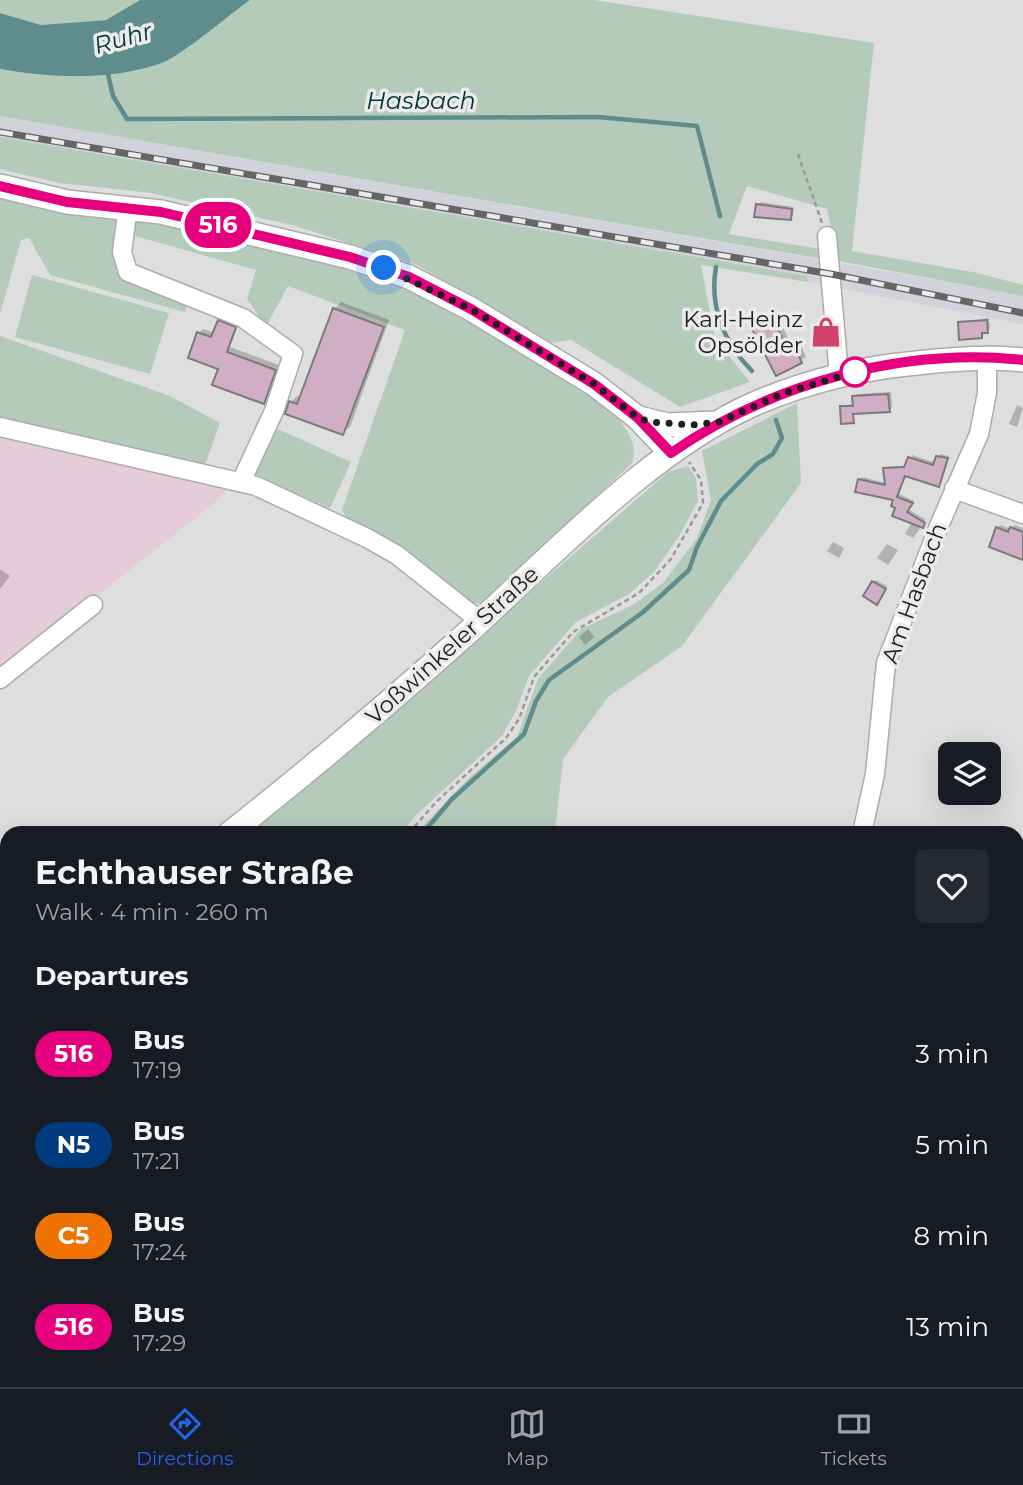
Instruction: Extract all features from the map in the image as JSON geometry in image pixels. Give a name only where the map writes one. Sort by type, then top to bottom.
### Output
[{"type":"main road","points":[[0,186],[67,202],[128,207],[183,217],[350,257],[409,277],[471,309],[575,371],[638,418],[681,459]]},
{"type":"main road","points":[[638,418],[667,425],[719,422],[764,401],[839,375],[898,365],[987,359],[1023,360]]},
{"type":"main road","name":"Voßwinkeler Straße","points":[[239,826],[350,738],[578,531],[681,459],[719,422]]},
{"type":"street","points":[[128,207],[122,252],[128,272],[243,317],[293,354],[274,411],[241,482]]},
{"type":"street","points":[[827,236],[839,375]]},
{"type":"street","name":"Am Hasbach","points":[[864,826],[875,774],[886,663],[954,489],[979,434],[987,393],[987,359]]},
{"type":"street","points":[[0,427],[241,482],[367,538],[425,574],[480,621]]},
{"type":"street","points":[[954,489],[1023,514]]},
{"type":"street","points":[[0,678],[93,604]]},
{"type":"path","points":[[798,154],[827,236]]},
{"type":"path","points":[[416,826],[468,772],[506,738],[519,719],[538,671],[573,632],[639,593],[671,559],[703,503],[701,480],[681,459]]},
{"type":"shaded area","points":[[0,116],[1016,294],[1023,296],[1023,324],[808,282],[807,276],[0,137]]},
{"type":"shaded area","points":[[0,435],[228,486],[224,495],[0,673]]},
{"type":"green space","points":[[0,0],[140,0],[106,20],[41,25],[0,13]]},
{"type":"green space","points":[[250,0],[594,0],[874,43],[852,251],[978,273],[1023,285],[1023,296],[839,261],[827,209],[747,186],[729,234],[821,249],[822,259],[0,116],[0,69],[81,76],[143,69],[162,63],[181,52]]},
{"type":"green space","points":[[0,137],[807,276],[808,282],[701,265],[715,339],[750,382],[680,407],[571,340],[550,343],[417,265],[292,225],[151,193],[59,183],[0,169]]},
{"type":"green space","points":[[0,195],[111,212],[121,222],[116,272],[188,298],[185,312],[50,275],[29,238],[21,240],[0,314]]},
{"type":"green space","points":[[140,216],[304,253],[433,295],[601,400],[630,437],[634,454],[632,463],[486,602],[469,605],[353,528],[342,510],[405,330],[288,286],[266,327],[247,299],[256,270],[128,234],[130,223]]},
{"type":"green space","points":[[32,275],[169,313],[150,374],[15,337]]},
{"type":"green space","points":[[0,336],[170,396],[220,423],[204,468],[0,423]]},
{"type":"green space","points":[[797,403],[801,483],[682,646],[608,697],[563,759],[556,826],[423,826],[471,776],[517,737],[538,679],[581,629],[633,605],[663,583],[697,538],[711,500],[702,451]]},
{"type":"green space","points":[[280,430],[351,462],[330,508],[258,477],[254,472],[273,432]]},
{"type":"green space","points":[[688,466],[696,478],[698,501],[679,536],[654,572],[629,594],[576,622],[529,676],[516,711],[502,736],[407,826],[251,826],[361,739],[668,472]]},
{"type":"water","name":"Ruhr","points":[[140,0],[250,0],[181,52],[162,63],[143,69],[102,75],[61,76],[0,69],[0,13],[41,25],[106,20]]},
{"type":"building","points":[[756,204],[792,209],[791,220],[754,217]]},
{"type":"building","points":[[333,308],[384,327],[343,435],[285,414],[289,401],[297,404]]},
{"type":"building","points":[[773,319],[787,348],[794,344],[802,363],[776,376],[752,329]]},
{"type":"building","points":[[218,320],[236,327],[227,352],[276,370],[264,404],[212,385],[218,369],[188,358],[197,332],[211,337]]},
{"type":"building","points":[[987,320],[988,333],[982,333],[982,338],[959,340],[958,322]]},
{"type":"building","points":[[888,394],[890,412],[853,414],[854,423],[841,424],[840,406],[853,406],[852,396]]},
{"type":"building","points":[[936,456],[948,458],[939,487],[905,476],[897,497],[913,503],[907,512],[925,523],[923,528],[892,516],[895,508],[891,506],[893,500],[855,492],[858,479],[885,485],[883,468],[904,467],[908,457],[933,465]]},
{"type":"building","points":[[996,527],[1008,532],[1010,527],[1023,532],[1023,560],[989,547]]},
{"type":"building","points":[[872,581],[886,589],[877,605],[863,596]]},
{"type":"waterway","name":"Hasbach","points":[[107,70],[113,96],[127,119],[598,117],[697,126],[720,216]]},
{"type":"waterway","name":"Hasbach","points":[[716,267],[715,296],[721,323],[734,349],[752,371]]},
{"type":"waterway","name":"Hasbach","points":[[429,826],[452,799],[524,734],[536,701],[549,680],[642,613],[689,570],[697,547],[721,501],[757,464],[773,454],[782,438],[776,420]]},
{"type":"railway","points":[[0,132],[831,274],[1023,313]]},
{"type":"bus line","name":"516","points":[[0,186],[67,202],[128,207],[216,224],[350,257],[409,277],[471,309],[561,362],[615,398],[671,453],[719,422],[753,405],[839,375],[943,360],[1023,360]]},
{"type":"place","name":"Karl-Heinz Opsölder","points":[[826,332]]},
{"type":"route","points":[[384,268],[431,287],[471,309],[561,362],[615,398],[638,418],[651,422],[667,425],[719,422],[784,393],[855,372]]}]
